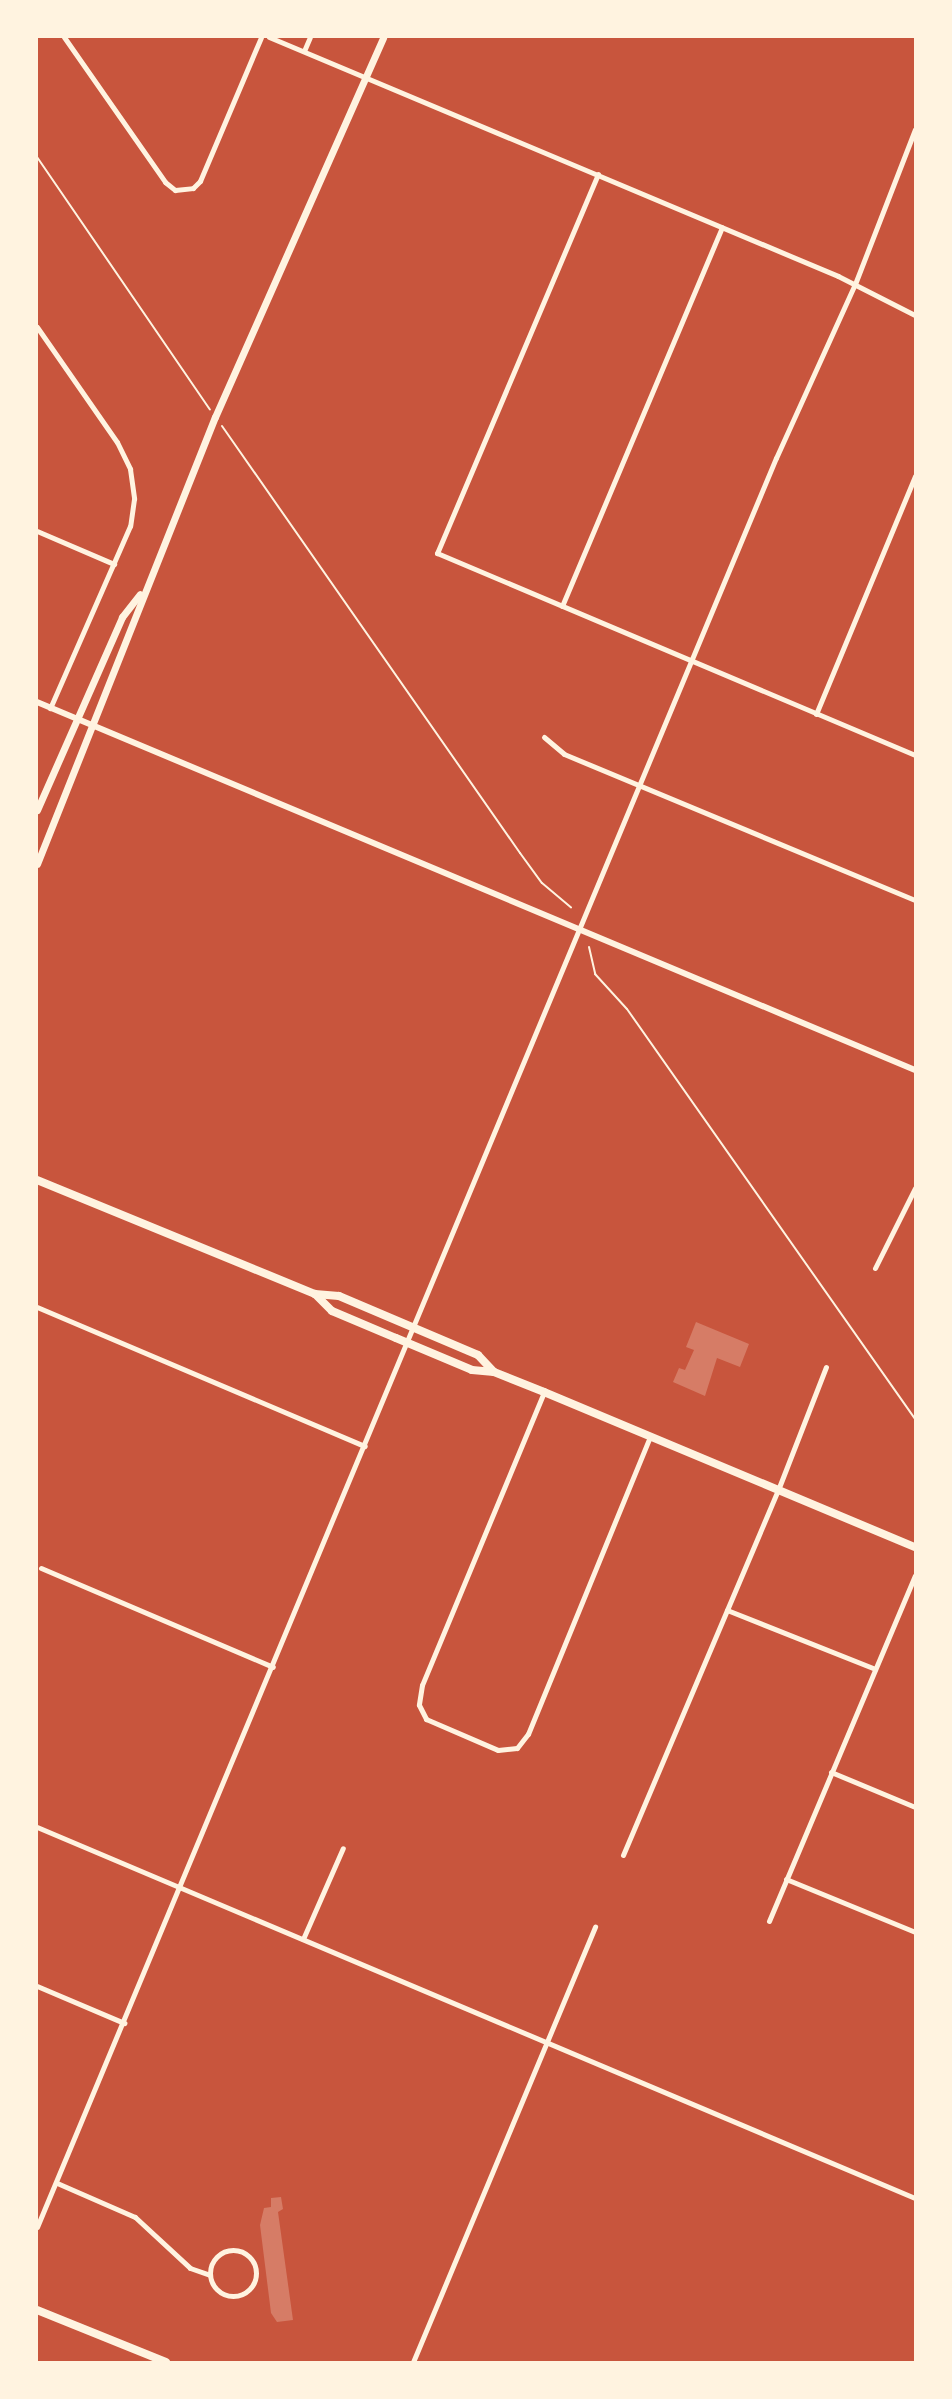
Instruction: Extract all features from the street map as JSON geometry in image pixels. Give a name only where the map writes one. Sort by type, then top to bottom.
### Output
[{"type":"main road","points":[[37,864],[93,726],[143,590],[383,37]]},
{"type":"main road","points":[[37,810],[75,718],[122,617],[143,590]]},
{"type":"main road","points":[[37,1180],[315,1294],[339,1296],[478,1355],[494,1372]]},
{"type":"main road","points":[[315,1294],[332,1311],[472,1370],[494,1372],[544,1392],[915,1547]]},
{"type":"main road","points":[[38,2309],[166,2362]]},
{"type":"street","points":[[64,37],[165,182],[174,190],[193,188],[200,181],[261,37]]},
{"type":"street","points":[[269,37],[367,76],[855,284],[915,315]]},
{"type":"street","points":[[304,51],[310,37]]},
{"type":"street","points":[[37,2227],[692,661],[855,284],[915,129]]},
{"type":"street","points":[[598,174],[437,553],[915,755]]},
{"type":"street","points":[[562,606],[722,227]]},
{"type":"street","points":[[37,327],[117,442],[130,469],[132,512],[114,564],[50,708]]},
{"type":"street","points":[[37,343],[44,338]]},
{"type":"street","points":[[816,714],[915,476]]},
{"type":"street","points":[[37,531],[114,564]]},
{"type":"street","points":[[37,702],[915,1070]]},
{"type":"street","points":[[544,737],[564,754],[915,900]]},
{"type":"street","points":[[875,1268],[915,1188]]},
{"type":"street","points":[[37,1307],[365,1446]]},
{"type":"street","points":[[622,1854],[778,1490],[826,1367]]},
{"type":"street","points":[[544,1392],[422,1685],[419,1704],[426,1719],[498,1750],[517,1748],[528,1734],[650,1436]]},
{"type":"street","points":[[41,1568],[273,1667]]},
{"type":"street","points":[[769,1921],[915,1576]]},
{"type":"street","points":[[727,1610],[875,1669]]},
{"type":"street","points":[[831,1772],[915,1807]]},
{"type":"street","points":[[37,1827],[915,2198]]},
{"type":"street","points":[[303,1940],[343,1848]]},
{"type":"street","points":[[786,1879],[915,1932]]},
{"type":"street","points":[[412,2362],[595,1926]]},
{"type":"street","points":[[37,1986],[124,2023]]},
{"type":"street","points":[[57,2183],[135,2217],[178,2260],[207,2275],[216,2288],[236,2295],[253,2284],[255,2270],[248,2256],[226,2251],[214,2260],[207,2275]]},
{"type":"path","points":[[37,157],[204,400]]},
{"type":"path","points":[[227,434],[542,883],[571,907]]},
{"type":"path","points":[[589,947],[595,974],[627,1009],[915,1419]]},
{"type":"building","points":[[696,1322],[749,1344],[740,1367],[717,1358],[705,1396],[673,1382],[679,1368],[685,1370],[694,1350],[686,1347]]},
{"type":"building","points":[[281,2197],[283,2209],[278,2212],[293,2320],[277,2322],[271,2313],[260,2225],[264,2208],[271,2207],[271,2198]]}]
